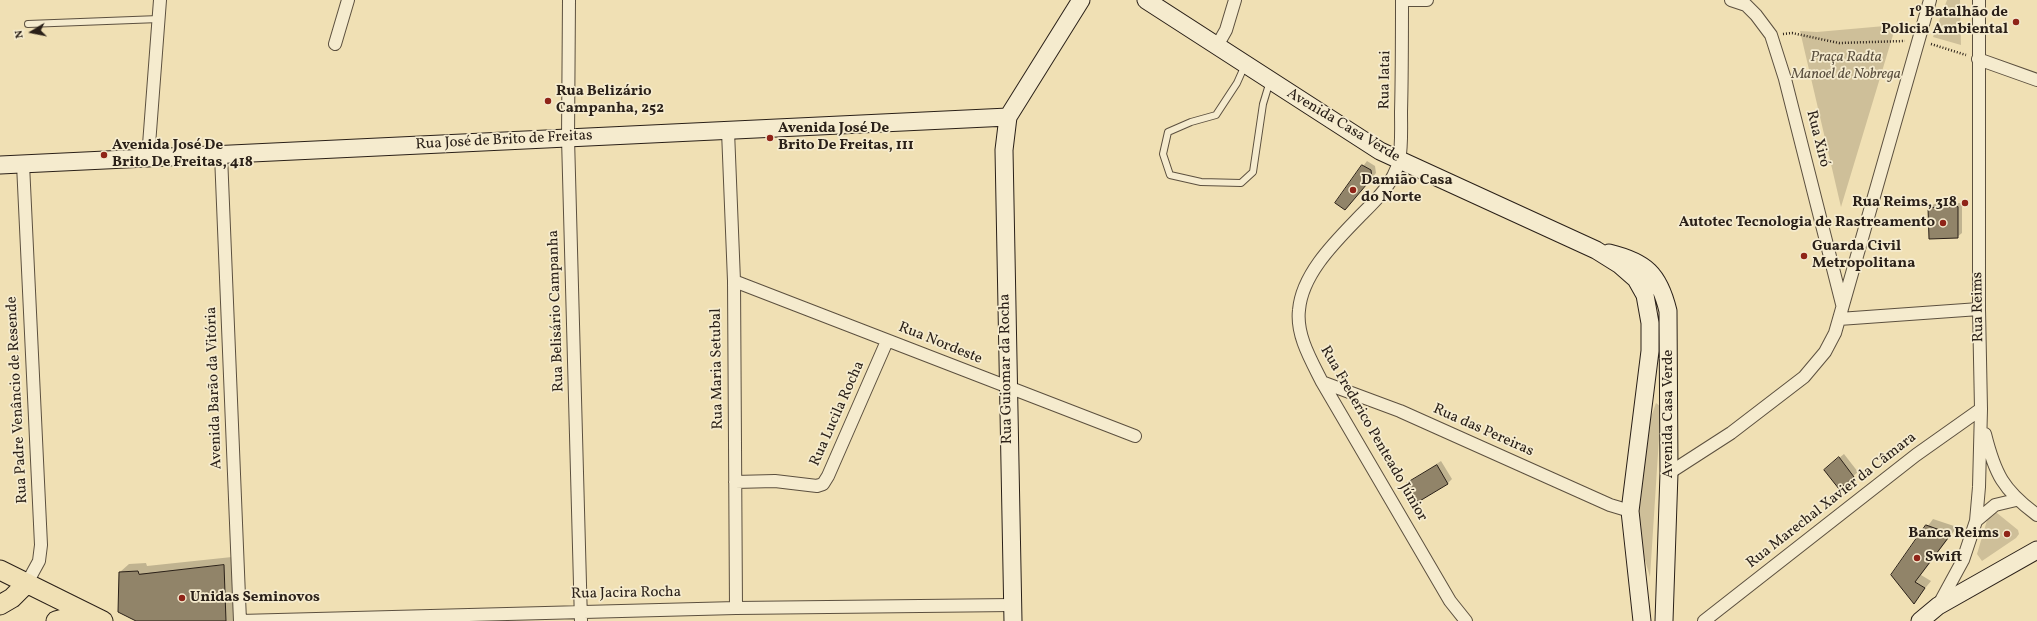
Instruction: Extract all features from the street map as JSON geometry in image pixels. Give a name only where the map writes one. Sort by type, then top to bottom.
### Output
[{"type":"main road","points":[[0,570],[102,621]]},
{"type":"main road","points":[[0,604],[12,598],[27,583]]},
{"type":"main road","points":[[56,621],[86,613]]},
{"type":"street","points":[[148,158],[160,0]]},
{"type":"street","points":[[335,44],[348,0]]},
{"type":"street","name":"Rua Belisário Campanha","points":[[569,0],[568,138],[581,616]]},
{"type":"street","points":[[1008,117],[1080,0]]},
{"type":"street","name":"Avenida Casa Verde","points":[[1146,0],[1270,82],[1399,161],[1596,250],[1620,265],[1636,279],[1645,295],[1650,323],[1650,351],[1630,511],[1642,621]]},
{"type":"street","points":[[1217,46],[1226,30],[1235,0]]},
{"type":"street","points":[[1402,0],[1427,0]]},
{"type":"street","name":"Rua Iatai","points":[[1399,161],[1402,67],[1402,0]]},
{"type":"street","name":"Rua Xiró","points":[[1731,0],[1746,5],[1761,20],[1771,35],[1786,79],[1843,305]]},
{"type":"street","points":[[1669,473],[1731,433],[1804,377],[1825,352],[1839,319],[1917,40],[1930,0]]},
{"type":"street","name":"Rua Reims","points":[[1938,606],[1963,560],[1976,521],[1980,487],[1979,0]]},
{"type":"street","points":[[1978,59],[2037,80]]},
{"type":"street","name":"Rua José de Brito de Freitas","points":[[0,165],[1008,117]]},
{"type":"street","name":"Rua Guiomar da Rocha","points":[[1008,117],[1004,150],[1004,188],[1012,613]]},
{"type":"street","name":"Rua Maria Setubal","points":[[728,131],[734,281],[736,608]]},
{"type":"street","name":"Avenida Barão da Vitória","points":[[221,155],[240,621]]},
{"type":"street","name":"Rua Frederico Penteado Júnior","points":[[1399,161],[1391,182],[1381,195],[1332,247],[1313,271],[1304,290],[1298,310],[1306,351],[1322,382],[1450,600],[1466,621]]},
{"type":"street","name":"Rua Padre Venâncio de Resende","points":[[23,164],[41,545],[39,561],[27,583]]},
{"type":"street","name":"Avenida Casa Verde","points":[[1596,250],[1630,258],[1640,264],[1654,278],[1663,290],[1668,311],[1669,473],[1664,621]]},
{"type":"street","name":"Rua Nordeste","points":[[734,281],[1135,436]]},
{"type":"street","points":[[1839,319],[1979,309]]},
{"type":"street","name":"Rua Lucila Rocha","points":[[735,482],[775,481],[817,486],[823,484],[828,476],[887,341]]},
{"type":"street","name":"Rua das Pereiras","points":[[1322,382],[1400,411],[1610,505],[1630,511]]},
{"type":"street","points":[[1981,414],[1996,469],[2016,500],[2037,515]]},
{"type":"street","name":"Rua Marechal Xavier da Câmara","points":[[1704,621],[1916,455],[1981,414]]},
{"type":"street","points":[[1976,521],[1995,505],[2016,500]]},
{"type":"street","name":"Rua Reims","points":[[1920,621],[1938,606],[2037,550]]},
{"type":"street","name":"Rua Jacira Rocha","points":[[240,621],[581,616],[736,608],[1012,613]]},
{"type":"lane","points":[[28,24],[159,19]]},
{"type":"lane","points":[[1245,65],[1237,83],[1216,115],[1191,122],[1168,132],[1163,154],[1170,175],[1201,182],[1241,183],[1253,172],[1263,104],[1270,82]]},
{"type":"path","points":[[1771,35],[1792,33],[1838,43],[1917,40],[1978,59]]},
{"type":"green space","points":[[1947,0],[1960,0],[1961,45],[1933,37]]},
{"type":"green space","name":"Praça Radta Manoel de Nobrega","points":[[1896,25],[1841,207],[1800,31],[1817,32]]},
{"type":"green space","points":[[1656,403],[1661,407],[1650,577],[1637,532],[1649,423]]},
{"type":"green space","points":[[1992,513],[1997,513],[2018,530],[2019,534],[2016,538],[1982,561],[1977,554],[1988,517]]},
{"type":"building","name":"Damião Casa do Norte","points":[[1362,165],[1371,170],[1372,178],[1345,210],[1335,203]]},
{"type":"building","name":"Autotec Tecnologia de Rastreamento","points":[[1958,207],[1958,238],[1929,239],[1928,208]]},
{"type":"building","points":[[1839,457],[1854,477],[1839,489],[1824,470]]},
{"type":"building","points":[[1437,465],[1448,484],[1418,502],[1407,483]]},
{"type":"building","points":[[1926,525],[1951,534],[1915,582],[1925,588],[1914,604],[1891,575]]},
{"type":"building","name":"Unidas Seminovos","points":[[224,565],[226,621],[136,621],[118,612],[119,572],[138,571],[139,574]]},
{"type":"place","name":"1º Batalhão de Policia Ambiental","points":[[2016,22]]},
{"type":"place","name":"Rua Belizário Campanha, 252","points":[[548,101]]},
{"type":"place","name":"Avenida José De Brito De Freitas, 111","points":[[770,138]]},
{"type":"place","name":"Avenida José De Brito De Freitas, 418","points":[[104,155]]},
{"type":"place","name":"Damião Casa do Norte","points":[[1353,190]]},
{"type":"place","name":"Rua Reims, 318","points":[[1965,203]]},
{"type":"place","name":"Autotec Tecnologia de Rastreamento","points":[[1943,223]]},
{"type":"place","name":"Guarda Civil Metropolitana","points":[[1804,256]]},
{"type":"place","name":"Banca Reims","points":[[2007,534]]},
{"type":"place","name":"Swift","points":[[1917,558]]},
{"type":"place","name":"Unidas Seminovos","points":[[182,598]]}]
